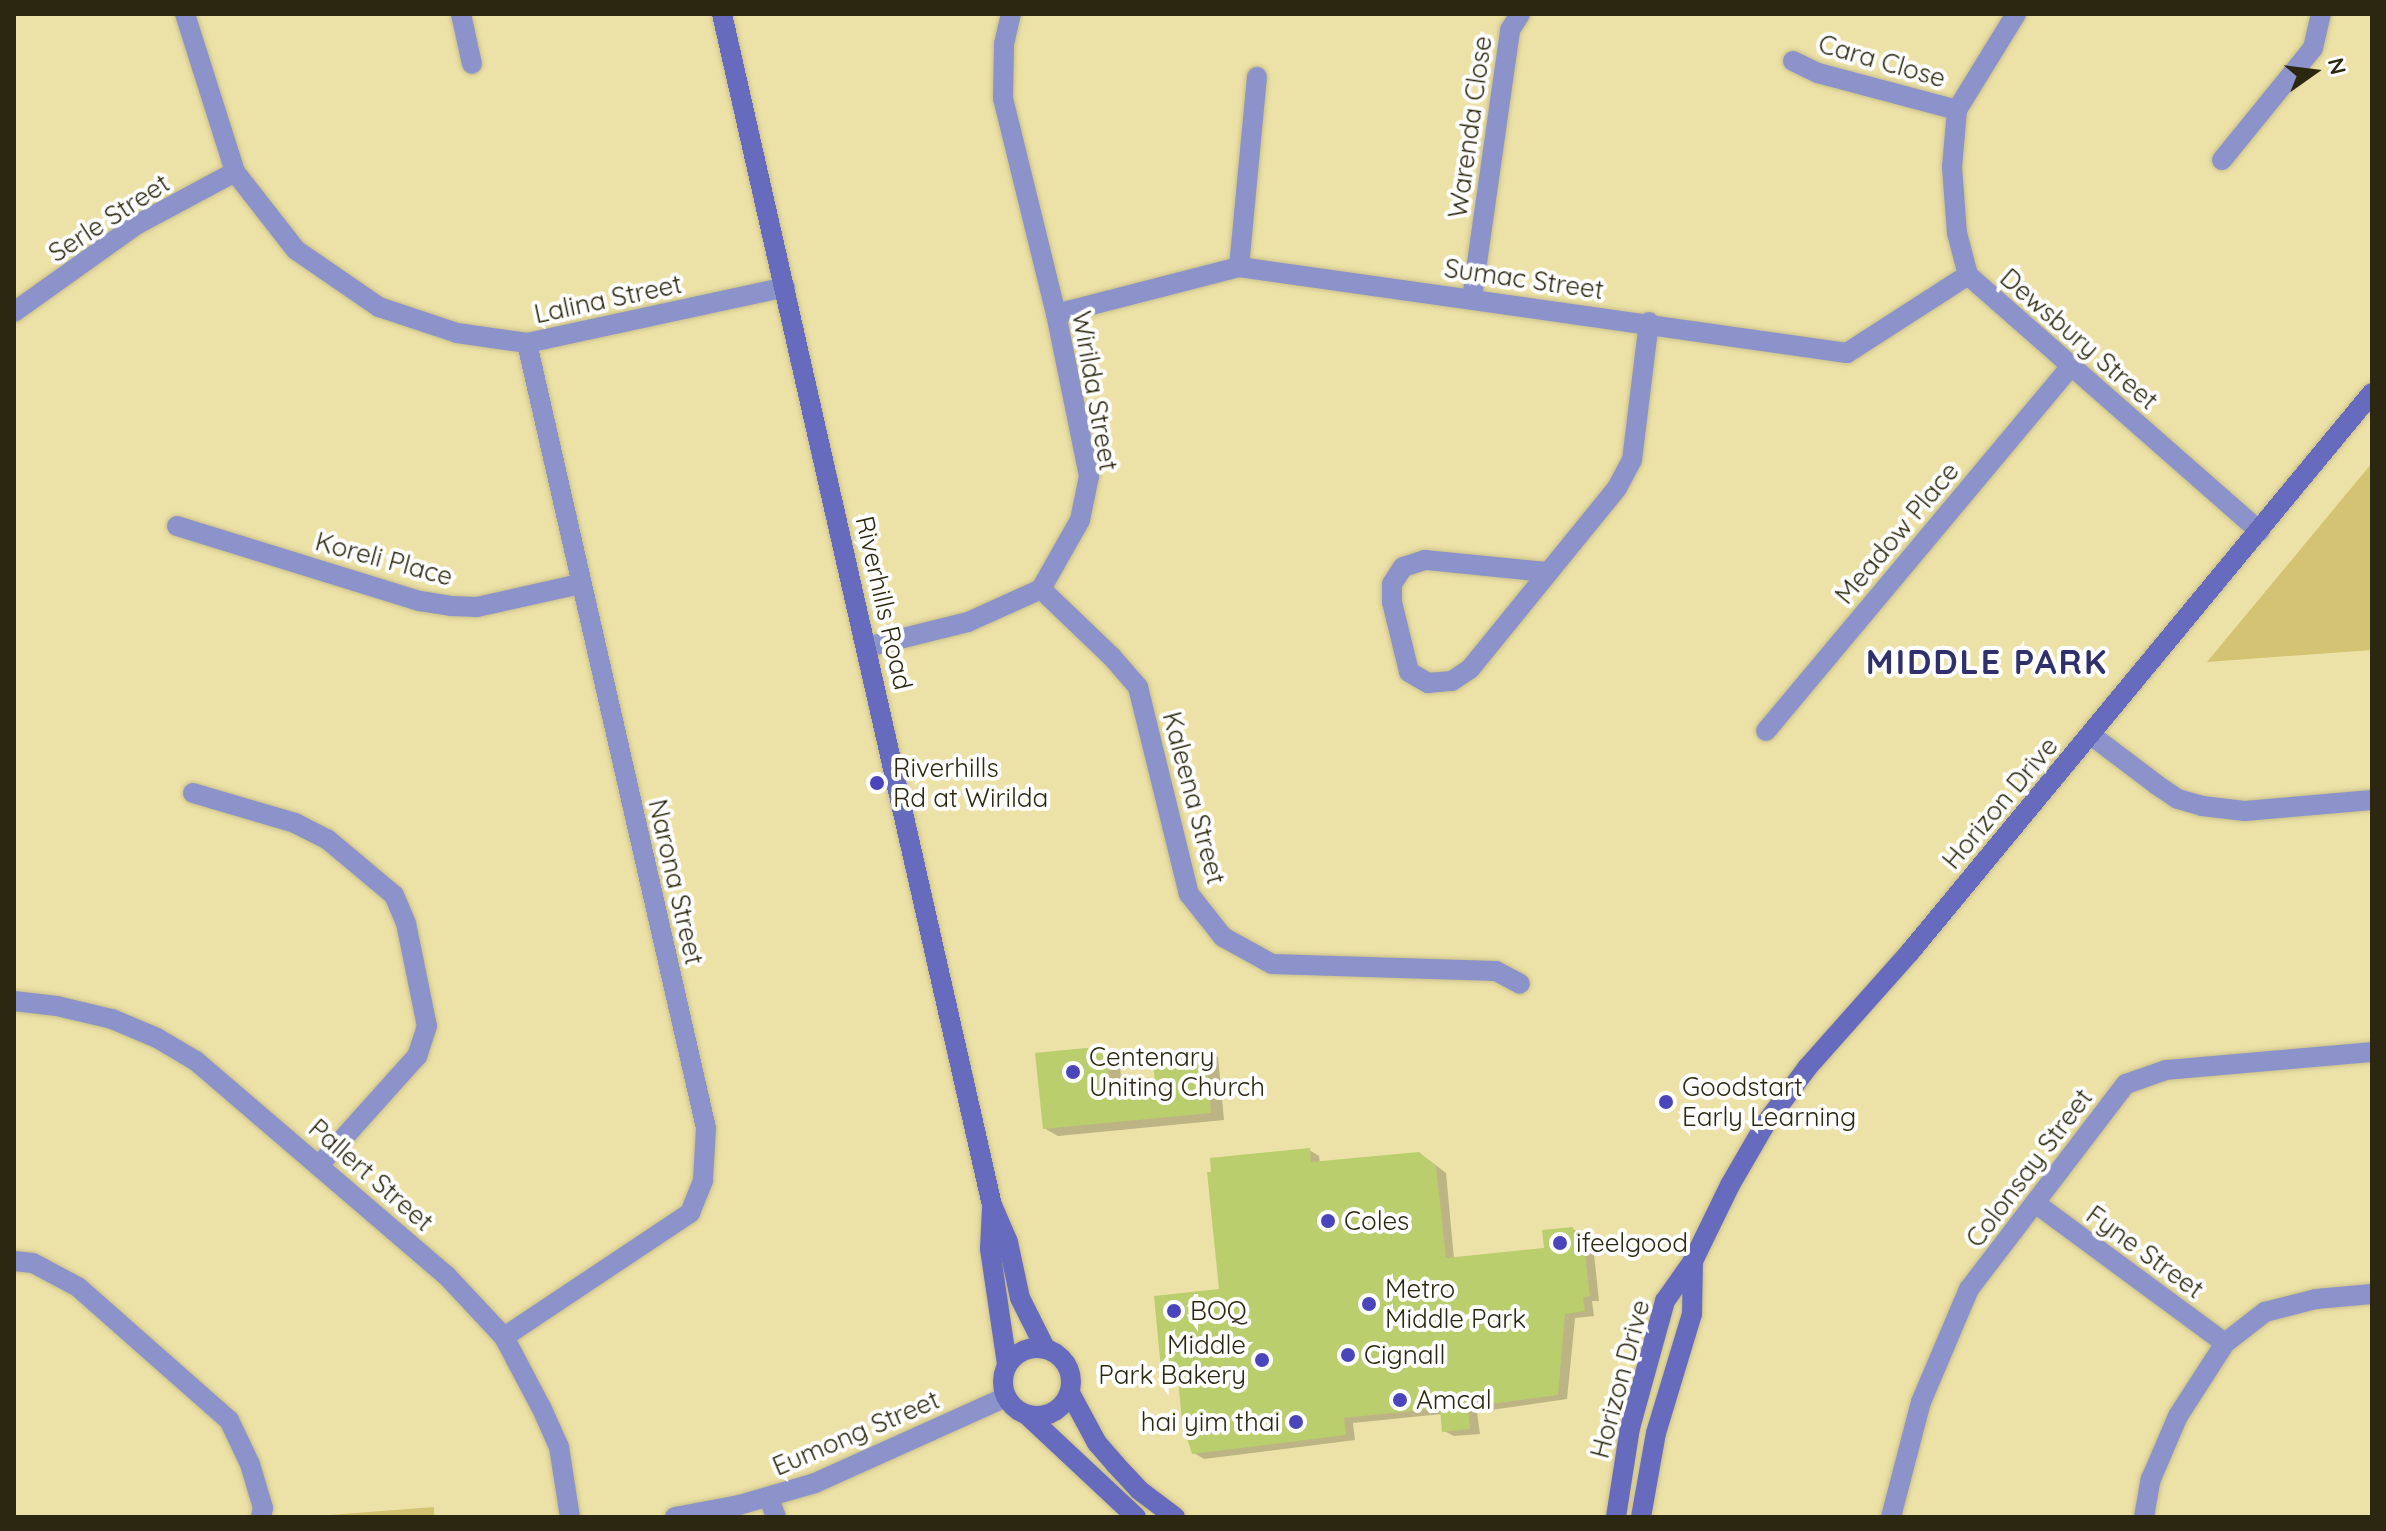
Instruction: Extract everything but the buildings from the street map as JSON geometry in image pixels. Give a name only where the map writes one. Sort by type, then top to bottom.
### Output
[{"type":"street","name":"Lalina Street","points":[[185,14],[235,172],[296,250],[379,307],[457,333],[527,343],[785,287]]},
{"type":"street","points":[[461,14],[472,64]]},
{"type":"street","name":"Riverhills Road","points":[[722,14],[992,1205],[1008,1242],[1020,1298],[1045,1348]]},
{"type":"street","name":"Wirilda Street","points":[[1011,14],[1004,44],[1003,98],[1056,314],[1089,476],[1080,520],[1041,589]]},
{"type":"street","name":"Warenda Close","points":[[1472,298],[1510,30],[1520,14]]},
{"type":"street","name":"Dewsbury Street","points":[[2016,14],[1957,110],[1952,167],[1957,233],[1968,275],[2069,368],[2259,531]]},
{"type":"street","points":[[2222,160],[2313,48],[2321,14]]},
{"type":"street","name":"Cara Close","points":[[1793,61],[1818,73],[1957,110]]},
{"type":"street","points":[[1239,267],[1257,77]]},
{"type":"street","name":"Serle Street","points":[[14,312],[136,225],[235,172]]},
{"type":"street","name":"Sumac Street","points":[[1056,314],[1239,267],[1649,322],[1847,353],[1968,275]]},
{"type":"street","points":[[1546,572],[1425,560],[1403,567],[1392,584],[1392,602],[1409,672],[1428,683],[1452,681],[1470,669],[1617,488],[1632,460],[1649,322]]},
{"type":"street","name":"Narona Street","points":[[504,1337],[690,1213],[703,1180],[706,1128],[527,343]]},
{"type":"street","name":"Meadow Place","points":[[1766,731],[2069,368]]},
{"type":"street","name":"Horizon Drive","points":[[1616,1517],[1630,1428],[1665,1301],[1693,1261],[1766,1123],[1807,1068],[1910,952],[2372,393]]},
{"type":"street","name":"Koreli Place","points":[[177,526],[420,601],[451,606],[477,607],[580,584]]},
{"type":"street","points":[[867,647],[968,622],[1041,589]]},
{"type":"street","name":"Kaleena Street","points":[[1041,589],[1112,657],[1138,687],[1189,894],[1223,937],[1272,964],[1496,971],[1520,984]]},
{"type":"street","points":[[2091,735],[2178,799],[2202,806],[2245,811],[2372,800]]},
{"type":"street","points":[[193,793],[295,823],[327,839],[394,895],[406,923],[427,1026],[417,1056],[320,1164]]},
{"type":"street","name":"Pallert Street","points":[[14,1001],[57,1006],[112,1019],[157,1038],[196,1061],[446,1275],[504,1337],[559,1447],[570,1517]]},
{"type":"street","name":"Colonsay Street","points":[[1891,1517],[1921,1402],[1969,1289],[2126,1084],[2166,1070],[2372,1052]]},
{"type":"street","name":"Fyne Street","points":[[2035,1203],[2225,1343]]},
{"type":"street","name":"Riverhills Road","points":[[992,1205],[990,1249],[1007,1364]]},
{"type":"street","points":[[14,1261],[33,1263],[78,1287],[229,1420],[250,1464],[263,1508],[261,1517]]},
{"type":"street","name":"Horizon Drive","points":[[1641,1517],[1656,1433],[1692,1314],[1693,1261]]},
{"type":"street","points":[[2144,1517],[2151,1479],[2178,1416],[2225,1343],[2265,1312],[2316,1299],[2372,1294]]},
{"type":"street","points":[[1136,1517],[1027,1415],[1013,1407],[1006,1397],[1003,1386],[1007,1364],[1024,1350],[1045,1348],[1064,1359],[1070,1369],[1070,1393],[1097,1443],[1139,1490],[1175,1517]]},
{"type":"street","points":[[1027,1415],[1044,1416],[1056,1411],[1070,1393]]},
{"type":"street","name":"Eumong Street","points":[[675,1517],[772,1507],[815,1483],[1006,1397]]},
{"type":"shaded area","points":[[2372,463],[2372,650],[2207,662]]},
{"type":"shaded area","points":[[434,1507],[434,1517],[304,1517]]},
{"type":"place","name":"Riverhills Rd at Wirilda","points":[[877,783]]},
{"type":"place","name":"Centenary Uniting Church","points":[[1073,1072]]},
{"type":"place","name":"Goodstart Early Learning","points":[[1666,1102]]},
{"type":"place","name":"Coles","points":[[1328,1221]]},
{"type":"place","name":"ifeelgood","points":[[1560,1243]]},
{"type":"place","name":"Metro Middle Park","points":[[1369,1304]]},
{"type":"place","name":"BOQ","points":[[1174,1311]]},
{"type":"place","name":"Cignall","points":[[1348,1355]]},
{"type":"place","name":"Middle Park Bakery","points":[[1262,1360]]},
{"type":"place","name":"Amcal","points":[[1400,1400]]},
{"type":"place","name":"hai yim thai","points":[[1296,1422]]},
{"type":"district","name":"MIDDLE PARK","points":[[1987,662]]}]
